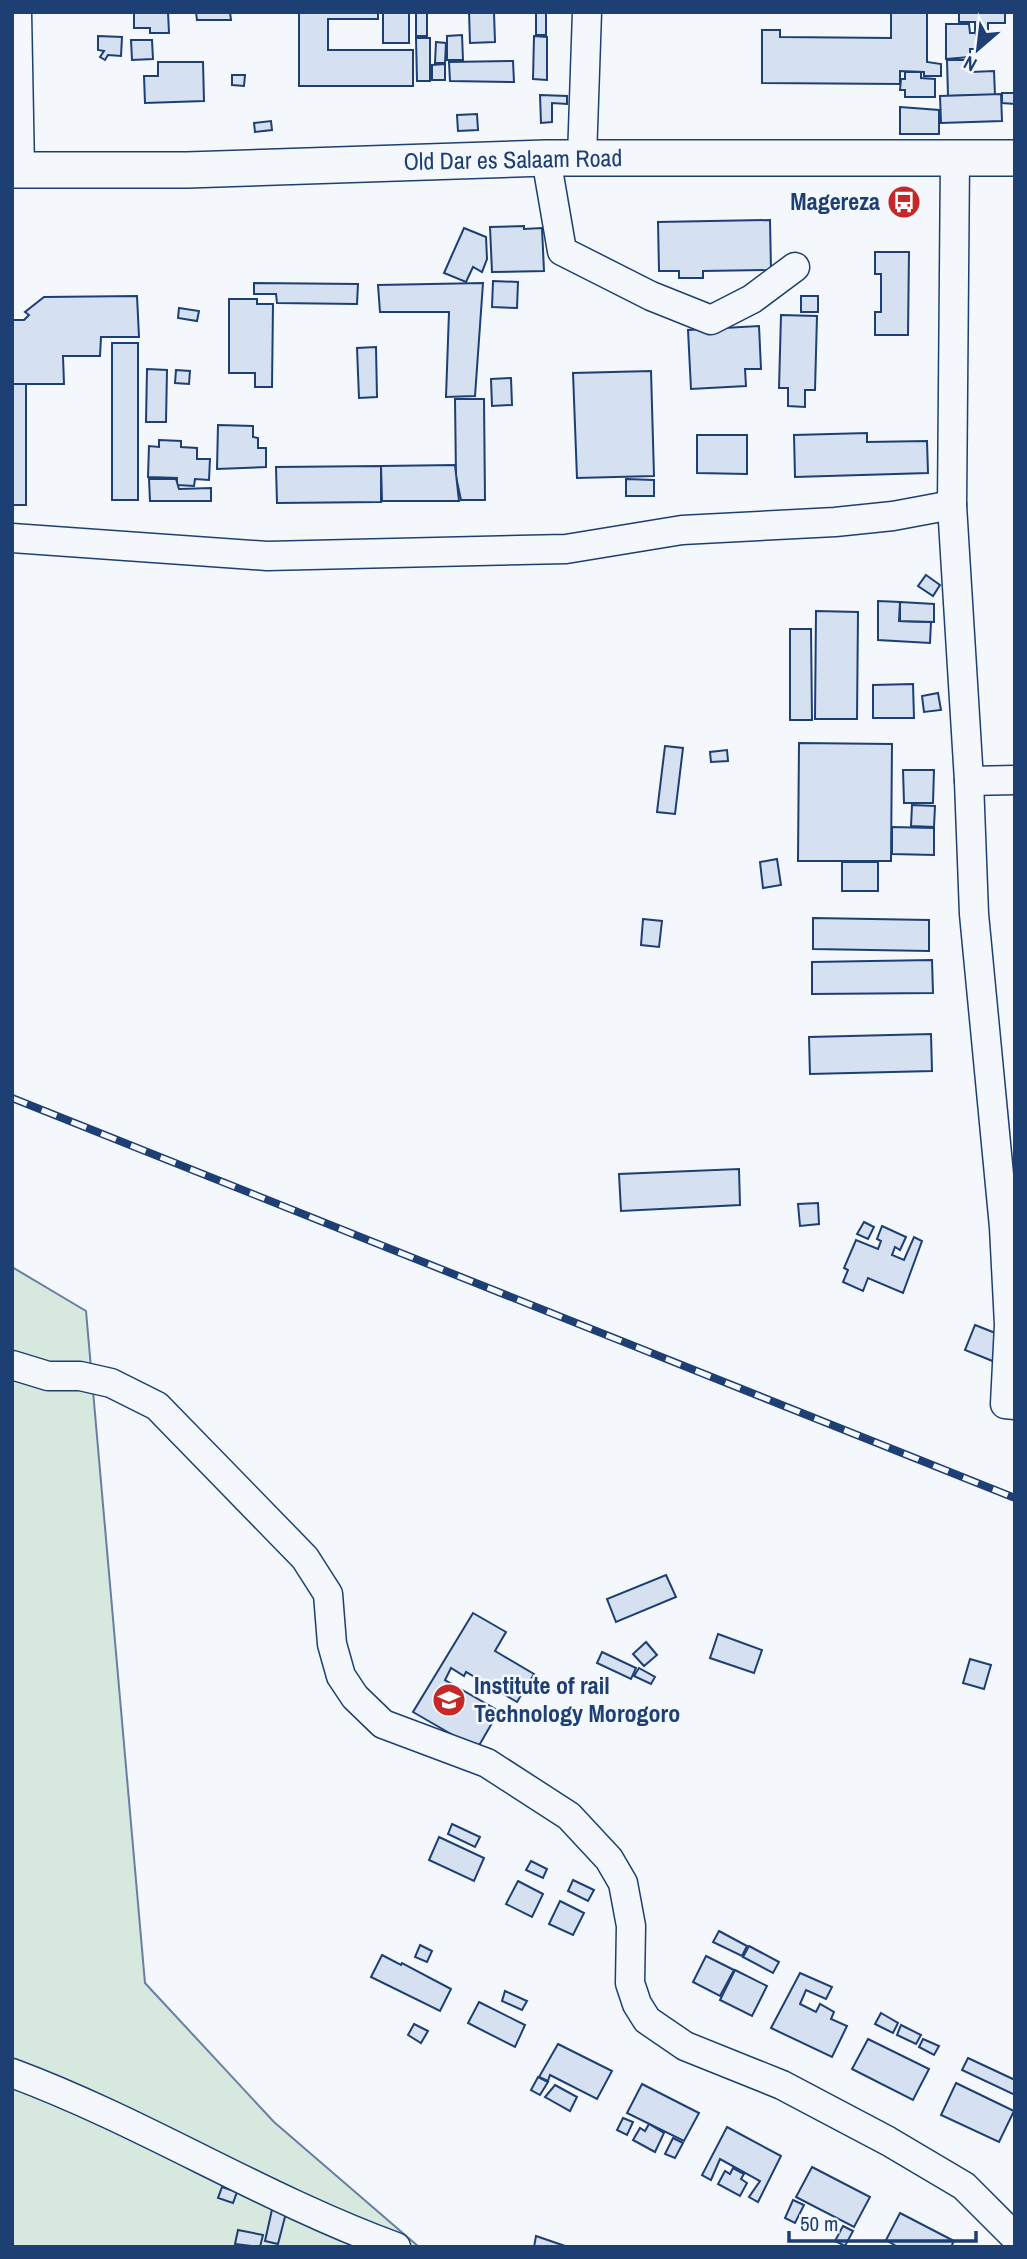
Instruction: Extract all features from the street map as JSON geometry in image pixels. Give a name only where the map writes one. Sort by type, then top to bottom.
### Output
[{"type":"main road","name":"Old Dar es Salaam Road","points":[[16,170],[187,170],[546,158],[1015,158]]},
{"type":"street","points":[[16,170],[17,12]]},
{"type":"street","points":[[582,158],[587,12]]},
{"type":"street","points":[[546,158],[562,251],[651,296],[711,320],[752,299],[795,267]]},
{"type":"street","points":[[955,158],[952,505],[969,781],[974,914],[1004,1227],[1009,1325],[1005,1405],[1015,1405]]},
{"type":"street","points":[[12,538],[267,556],[566,549],[682,530],[846,521],[952,505]]},
{"type":"street","points":[[969,781],[1015,780]]},
{"type":"street","points":[[12,1365],[48,1376],[80,1376],[111,1383],[157,1406],[305,1558],[328,1594],[332,1644],[341,1676],[355,1697],[383,1724],[486,1763],[569,1816],[609,1859],[622,1883],[631,1926],[630,1983],[636,2004],[647,2020],[685,2046],[782,2085],[888,2141],[964,2186],[1015,2237]]},
{"type":"street","points":[[12,2073],[103,2109],[349,2230],[396,2247]]},
{"type":"shaded area","points":[[12,1267],[86,1311],[145,1983],[274,2122],[419,2247],[12,2247]]},
{"type":"building","points":[[134,12],[168,12],[169,33],[150,33],[150,28],[134,28]]},
{"type":"building","points":[[196,12],[230,12],[231,20],[197,20]]},
{"type":"building","points":[[299,12],[378,12],[378,19],[328,19],[328,50],[413,50],[413,86],[299,86]]},
{"type":"building","points":[[383,12],[409,12],[409,43],[383,43]]},
{"type":"building","points":[[416,12],[427,12],[427,36],[416,36]]},
{"type":"building","points":[[469,12],[494,12],[495,42],[470,43]]},
{"type":"building","points":[[536,12],[546,12],[546,35],[536,35]]},
{"type":"building","points":[[891,12],[927,12],[927,62],[941,64],[941,76],[900,71],[900,84],[762,83],[762,30],[780,30],[780,37],[891,38]]},
{"type":"building","points":[[959,12],[1005,12],[1005,23],[988,23],[988,31],[975,31],[975,22],[959,22]]},
{"type":"building","points":[[946,24],[969,24],[970,33],[976,33],[976,49],[970,49],[970,57],[946,59]]},
{"type":"building","points":[[462,35],[463,60],[447,60],[447,36]]},
{"type":"building","points":[[98,36],[122,37],[121,56],[108,55],[105,60],[100,57],[104,51],[98,50]]},
{"type":"building","points":[[534,36],[547,37],[547,80],[533,79]]},
{"type":"building","points":[[416,38],[430,38],[430,81],[417,81]]},
{"type":"building","points":[[131,40],[152,40],[153,59],[132,60]]},
{"type":"building","points":[[436,42],[446,43],[445,63],[435,63]]},
{"type":"building","points":[[947,60],[971,60],[971,72],[994,71],[995,95],[948,96]]},
{"type":"building","points":[[513,61],[514,82],[450,81],[449,62]]},
{"type":"building","points":[[158,62],[203,62],[204,101],[145,103],[144,76],[158,76]]},
{"type":"building","points":[[445,64],[445,80],[432,80],[432,65]]},
{"type":"building","points":[[905,72],[921,72],[921,78],[935,79],[935,97],[905,97],[905,90],[900,90]]},
{"type":"building","points":[[232,75],[245,75],[244,86],[232,85]]},
{"type":"building","points":[[1002,93],[1015,93],[1015,104],[1002,103]]},
{"type":"building","points":[[1001,94],[1002,121],[941,123],[940,96]]},
{"type":"building","points":[[540,95],[567,96],[567,104],[552,103],[552,122],[541,123]]},
{"type":"building","points":[[900,107],[939,110],[939,134],[900,134]]},
{"type":"building","points":[[477,114],[478,130],[458,131],[457,115]]},
{"type":"building","points":[[271,121],[272,130],[255,132],[254,123]]},
{"type":"building","points":[[770,220],[771,270],[703,271],[703,278],[679,278],[679,271],[659,271],[658,222]]},
{"type":"building","points":[[524,226],[524,229],[542,228],[544,271],[492,272],[490,227]]},
{"type":"building","points":[[464,228],[486,237],[487,259],[482,272],[473,267],[466,282],[444,273]]},
{"type":"building","points":[[875,252],[909,252],[908,335],[875,335],[875,312],[881,312],[881,274],[875,274]]},
{"type":"building","points":[[493,281],[518,282],[517,308],[492,307]]},
{"type":"building","points":[[254,283],[358,284],[357,304],[277,303],[276,294],[254,294]]},
{"type":"building","points":[[483,283],[475,396],[446,397],[449,312],[380,312],[378,285]]},
{"type":"building","points":[[137,296],[139,337],[101,337],[100,356],[63,356],[64,384],[12,384],[12,320],[24,320],[29,315],[25,312],[44,297]]},
{"type":"building","points":[[801,296],[818,296],[818,312],[801,312]]},
{"type":"building","points":[[229,299],[257,299],[257,304],[273,304],[272,387],[255,387],[255,373],[229,373]]},
{"type":"building","points":[[179,308],[199,311],[197,321],[178,318]]},
{"type":"building","points":[[781,315],[817,316],[815,390],[805,390],[805,407],[788,406],[788,388],[779,388]]},
{"type":"building","points":[[759,326],[761,369],[745,369],[746,386],[691,389],[688,330]]},
{"type":"building","points":[[112,343],[138,343],[138,500],[112,500]]},
{"type":"building","points":[[376,347],[377,397],[359,398],[357,348]]},
{"type":"building","points":[[147,369],[167,370],[166,422],[146,422]]},
{"type":"building","points":[[176,370],[190,371],[189,384],[175,383]]},
{"type":"building","points":[[651,371],[654,476],[577,478],[573,373]]},
{"type":"building","points":[[511,378],[512,405],[492,406],[491,379]]},
{"type":"building","points":[[12,384],[26,384],[26,505],[12,505]]},
{"type":"building","points":[[455,399],[484,399],[485,500],[461,500],[456,477]]},
{"type":"building","points":[[218,425],[253,426],[253,437],[258,438],[258,448],[266,448],[266,467],[217,469]]},
{"type":"building","points":[[867,433],[867,442],[927,441],[928,473],[795,477],[794,435]]},
{"type":"building","points":[[697,435],[747,435],[747,474],[697,473]]},
{"type":"building","points":[[159,440],[181,441],[181,447],[197,448],[197,459],[210,459],[209,480],[195,479],[194,486],[177,485],[177,478],[148,477],[149,446],[159,447]]},
{"type":"building","points":[[455,465],[459,501],[382,501],[381,466]]},
{"type":"building","points":[[381,466],[381,502],[277,503],[276,467]]},
{"type":"building","points":[[149,479],[176,479],[179,489],[211,488],[211,501],[150,501]]},
{"type":"building","points":[[626,479],[654,480],[654,496],[626,496]]},
{"type":"building","points":[[926,575],[940,585],[933,596],[918,586]]},
{"type":"building","points":[[878,601],[900,602],[899,621],[931,622],[930,643],[878,640]]},
{"type":"building","points":[[900,602],[934,604],[934,622],[900,621]]},
{"type":"building","points":[[816,611],[858,612],[857,719],[815,719]]},
{"type":"building","points":[[790,629],[811,629],[812,720],[790,720]]},
{"type":"building","points":[[913,684],[914,718],[873,718],[873,685]]},
{"type":"building","points":[[938,693],[941,710],[924,712],[922,696]]},
{"type":"building","points":[[799,743],[892,744],[891,861],[798,861]]},
{"type":"building","points":[[665,746],[683,748],[675,814],[657,812]]},
{"type":"building","points":[[727,750],[728,761],[711,762],[710,752]]},
{"type":"building","points":[[903,770],[934,770],[933,803],[904,803]]},
{"type":"building","points":[[912,805],[935,806],[934,827],[911,826]]},
{"type":"building","points":[[892,827],[934,828],[934,855],[892,854]]},
{"type":"building","points":[[777,859],[781,885],[763,888],[760,862]]},
{"type":"building","points":[[842,862],[878,862],[878,891],[842,891]]},
{"type":"building","points":[[813,918],[929,920],[929,951],[813,949]]},
{"type":"building","points":[[643,919],[662,921],[659,947],[641,945]]},
{"type":"building","points":[[932,960],[933,993],[812,994],[812,962]]},
{"type":"building","points":[[931,1034],[932,1071],[810,1074],[809,1037]]},
{"type":"building","points":[[739,1169],[740,1205],[621,1211],[619,1174]]},
{"type":"building","points":[[818,1203],[819,1224],[800,1226],[798,1204]]},
{"type":"building","points":[[864,1222],[874,1227],[868,1239],[857,1234]]},
{"type":"building","points":[[882,1226],[906,1237],[900,1250],[895,1247],[892,1255],[904,1260],[914,1237],[922,1241],[903,1293],[868,1278],[863,1291],[843,1282],[848,1270],[844,1268],[856,1240],[878,1249],[881,1241],[877,1239]]},
{"type":"building","points":[[975,1325],[1003,1336],[1000,1364],[965,1350]]},
{"type":"building","points":[[666,1575],[676,1597],[616,1622],[607,1599]]},
{"type":"building","points":[[473,1613],[506,1632],[495,1651],[534,1674],[517,1702],[466,1672],[464,1676],[451,1668],[445,1680],[499,1711],[477,1749],[413,1712]]},
{"type":"building","points":[[718,1634],[762,1650],[754,1673],[710,1658]]},
{"type":"building","points":[[646,1642],[657,1655],[644,1666],[633,1654]]},
{"type":"building","points":[[602,1652],[636,1668],[631,1679],[597,1663]]},
{"type":"building","points":[[970,1659],[991,1665],[984,1689],[963,1683]]},
{"type":"building","points":[[639,1668],[655,1677],[651,1684],[634,1676]]},
{"type":"building","points":[[452,1824],[480,1837],[475,1847],[448,1834]]},
{"type":"building","points":[[439,1837],[484,1858],[474,1881],[429,1860]]},
{"type":"building","points":[[531,1861],[547,1869],[543,1878],[526,1870]]},
{"type":"building","points":[[573,1880],[594,1890],[588,1901],[568,1891]]},
{"type":"building","points":[[518,1881],[543,1894],[532,1917],[506,1904]]},
{"type":"building","points":[[560,1901],[584,1913],[573,1935],[549,1924]]},
{"type":"building","points":[[719,1931],[747,1946],[742,1956],[713,1942]]},
{"type":"building","points":[[420,1945],[432,1951],[427,1962],[415,1957]]},
{"type":"building","points":[[749,1946],[779,1962],[773,1973],[743,1957]]},
{"type":"building","points":[[382,1955],[451,1989],[440,2011],[371,1977]]},
{"type":"building","points":[[706,1956],[734,1970],[720,1996],[693,1982]]},
{"type":"building","points":[[735,1970],[767,1986],[752,2016],[720,2000]]},
{"type":"building","points":[[800,1973],[832,1987],[826,1999],[806,1990],[800,2004],[816,2012],[820,2004],[834,2012],[831,2019],[847,2026],[832,2057],[771,2028]]},
{"type":"building","points":[[505,1991],[527,2001],[522,2010],[502,2001]]},
{"type":"building","points":[[479,2002],[525,2025],[515,2047],[468,2023]]},
{"type":"building","points":[[881,2013],[898,2023],[893,2033],[875,2024]]},
{"type":"building","points":[[414,2024],[428,2031],[421,2043],[408,2035]]},
{"type":"building","points":[[901,2025],[921,2035],[916,2044],[897,2035]]},
{"type":"building","points":[[868,2039],[929,2069],[913,2100],[852,2069]]},
{"type":"building","points":[[923,2039],[939,2046],[934,2055],[919,2047]]},
{"type":"building","points":[[558,2044],[612,2071],[597,2099],[550,2075],[548,2081],[539,2077]]},
{"type":"building","points":[[968,2058],[1015,2080],[1015,2095],[962,2070]]},
{"type":"building","points":[[538,2077],[548,2082],[540,2095],[531,2090]]},
{"type":"building","points":[[956,2083],[1014,2111],[999,2142],[941,2115]]},
{"type":"building","points":[[642,2084],[699,2113],[684,2141],[627,2113]]},
{"type":"building","points":[[555,2085],[577,2097],[570,2111],[545,2097]]},
{"type":"building","points":[[623,2118],[633,2122],[627,2135],[617,2130]]},
{"type":"building","points":[[649,2124],[664,2133],[655,2152],[633,2140],[640,2128],[645,2131]]},
{"type":"building","points":[[727,2127],[781,2156],[758,2202],[749,2197],[760,2181],[720,2159],[711,2180],[702,2175]]},
{"type":"building","points":[[673,2138],[683,2143],[675,2158],[665,2154]]},
{"type":"building","points":[[812,2167],[870,2197],[854,2227],[796,2197]]},
{"type":"building","points":[[733,2168],[744,2174],[741,2179],[747,2183],[740,2196],[718,2184],[725,2171],[730,2174]]},
{"type":"building","points":[[222,2187],[237,2192],[233,2203],[218,2198]]},
{"type":"building","points":[[793,2200],[804,2205],[795,2223],[785,2218]]},
{"type":"building","points":[[273,2205],[287,2209],[278,2244],[265,2241]]},
{"type":"building","points":[[900,2213],[954,2241],[951,2247],[898,2247],[886,2240]]},
{"type":"building","points":[[843,2226],[853,2231],[845,2246],[835,2241]]},
{"type":"building","points":[[238,2230],[263,2235],[260,2247],[235,2244]]},
{"type":"building","points":[[536,2236],[568,2247],[534,2247]]},
{"type":"railway","points":[[12,1098],[1015,1498]]},
{"type":"place","name":"Magereza","points":[[904,202]]},
{"type":"place","name":"Institute of rail Technology Morogoro","points":[[449,1700]]}]
